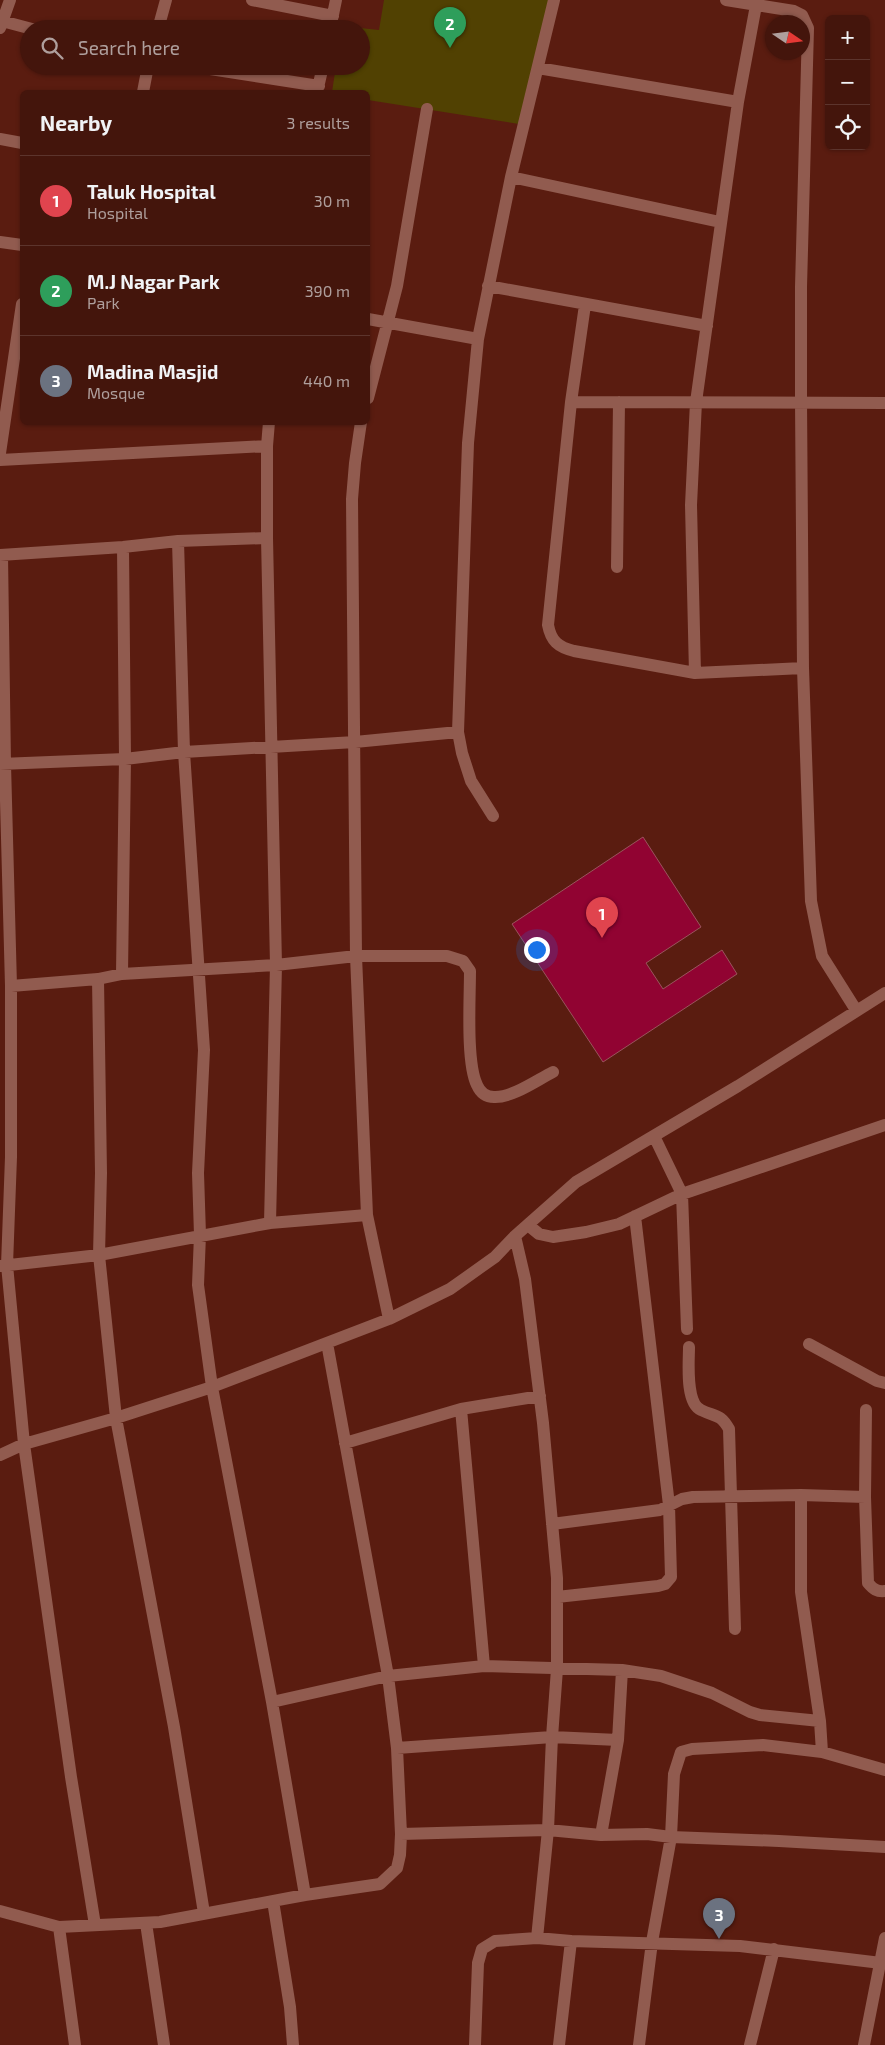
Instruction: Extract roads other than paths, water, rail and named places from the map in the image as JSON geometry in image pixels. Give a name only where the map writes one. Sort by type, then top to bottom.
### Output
[{"type":"street","points":[[10,0],[1,25],[20,27]]},
{"type":"street","points":[[160,20],[166,0]]},
{"type":"street","points":[[252,0],[325,20]]},
{"type":"street","points":[[332,20],[336,0]]},
{"type":"street","points":[[493,816],[471,781],[462,753],[458,732],[468,443],[478,339],[488,286],[511,177],[554,0]]},
{"type":"street","points":[[726,0],[757,2],[794,11],[802,15],[808,28],[801,287],[801,402],[803,668],[811,901],[822,956],[856,1010]]},
{"type":"street","points":[[695,673],[691,505],[696,402],[738,102],[757,2]]},
{"type":"street","points":[[538,68],[738,102]]},
{"type":"street","points":[[143,90],[146,75]]},
{"type":"street","points":[[241,75],[318,89],[321,75]]},
{"type":"street","points":[[370,390],[397,286],[427,109]]},
{"type":"street","points":[[0,139],[20,143]]},
{"type":"street","points":[[511,177],[720,222]]},
{"type":"street","points":[[0,242],[20,245]]},
{"type":"street","points":[[488,286],[707,326]]},
{"type":"street","points":[[586,305],[571,402],[548,625],[555,643],[563,648],[695,673],[803,668]]},
{"type":"street","points":[[370,318],[478,339]]},
{"type":"street","points":[[0,453],[20,343]]},
{"type":"street","points":[[571,402],[885,403]]},
{"type":"street","points":[[617,567],[619,402]]},
{"type":"street","points":[[269,425],[267,538],[276,965],[270,1223]]},
{"type":"street","points":[[361,425],[352,499],[356,956],[367,1215],[389,1318]]},
{"type":"street","points":[[0,460],[267,446]]},
{"type":"street","points":[[95,1925],[70,1777],[24,1444],[4,1266],[11,1157],[11,986],[2,764],[1,555],[123,547],[178,541],[267,538]]},
{"type":"street","points":[[178,541],[184,752],[204,1050],[198,1173],[200,1235],[198,1285],[212,1387],[272,1702],[305,1895]]},
{"type":"street","points":[[122,974],[125,759],[123,547]]},
{"type":"street","points":[[2,764],[125,759],[184,752],[355,742],[458,732]]},
{"type":"street","points":[[11,986],[98,979],[122,974],[276,965],[356,956],[447,956],[463,961],[470,971],[470,1047],[473,1075],[477,1085],[486,1096],[505,1097],[553,1072]]},
{"type":"street","points":[[98,979],[101,1173],[99,1254],[116,1418],[174,1727],[204,1913]]},
{"type":"street","points":[[0,1455],[24,1444],[116,1418],[212,1387],[389,1318],[450,1289],[495,1257],[515,1236],[576,1182],[738,1086],[885,993]]},
{"type":"street","points":[[528,1224],[539,1234],[553,1237],[619,1224],[682,1194],[885,1125]]},
{"type":"street","points":[[654,1136],[682,1194],[687,1329]]},
{"type":"street","points":[[4,1266],[99,1254],[270,1223],[367,1215]]},
{"type":"street","points":[[557,1597],[665,1584],[669,1580],[672,1571],[669,1505],[635,1216]]},
{"type":"street","points":[[515,1236],[525,1279],[540,1396],[557,1597],[557,1669],[548,1830],[538,1938]]},
{"type":"street","points":[[0,1912],[60,1927],[160,1922],[305,1895],[380,1884],[397,1868],[401,1834],[396,1748],[388,1676],[327,1343]]},
{"type":"street","points":[[809,1344],[877,1381],[885,1383]]},
{"type":"street","points":[[689,1346],[690,1393],[692,1400],[699,1410],[719,1416],[728,1429],[735,1630]]},
{"type":"street","points":[[345,1443],[461,1409],[540,1396]]},
{"type":"street","points":[[461,1409],[484,1666]]},
{"type":"street","points":[[866,1410],[865,1497],[868,1583],[879,1592],[885,1591]]},
{"type":"street","points":[[801,1496],[801,1592],[820,1720],[822,1752]]},
{"type":"street","points":[[552,1524],[660,1510],[682,1499],[692,1497],[865,1497]]},
{"type":"street","points":[[272,1702],[388,1676],[484,1666],[622,1670],[660,1676],[676,1681],[712,1693],[760,1715],[820,1720]]},
{"type":"street","points":[[602,1835],[618,1740],[622,1670]]},
{"type":"street","points":[[396,1748],[552,1737],[618,1740]]},
{"type":"street","points":[[639,2045],[652,1942],[671,1837],[674,1774],[681,1752],[692,1749],[763,1745],[822,1752],[885,1770]]},
{"type":"street","points":[[401,1834],[548,1830],[602,1835],[647,1834],[671,1837],[885,1847]]},
{"type":"street","points":[[273,1901],[290,2007],[293,2045]]},
{"type":"street","points":[[146,1923],[164,2045]]},
{"type":"street","points":[[60,1927],[75,2045]]},
{"type":"street","points":[[475,2045],[478,1963],[482,1949],[495,1942],[538,1938],[571,1941],[652,1942],[774,1949],[881,1963]]},
{"type":"street","points":[[864,2045],[885,1938]]},
{"type":"street","points":[[559,2045],[571,1941]]},
{"type":"street","points":[[750,2045],[774,1949]]},
{"type":"place","name":"M.J Nagar Park","points":[[450,48]]},
{"type":"place","name":"Taluk Hospital","points":[[602,938]]},
{"type":"place","name":"Madina Masjid","points":[[719,1939]]}]
